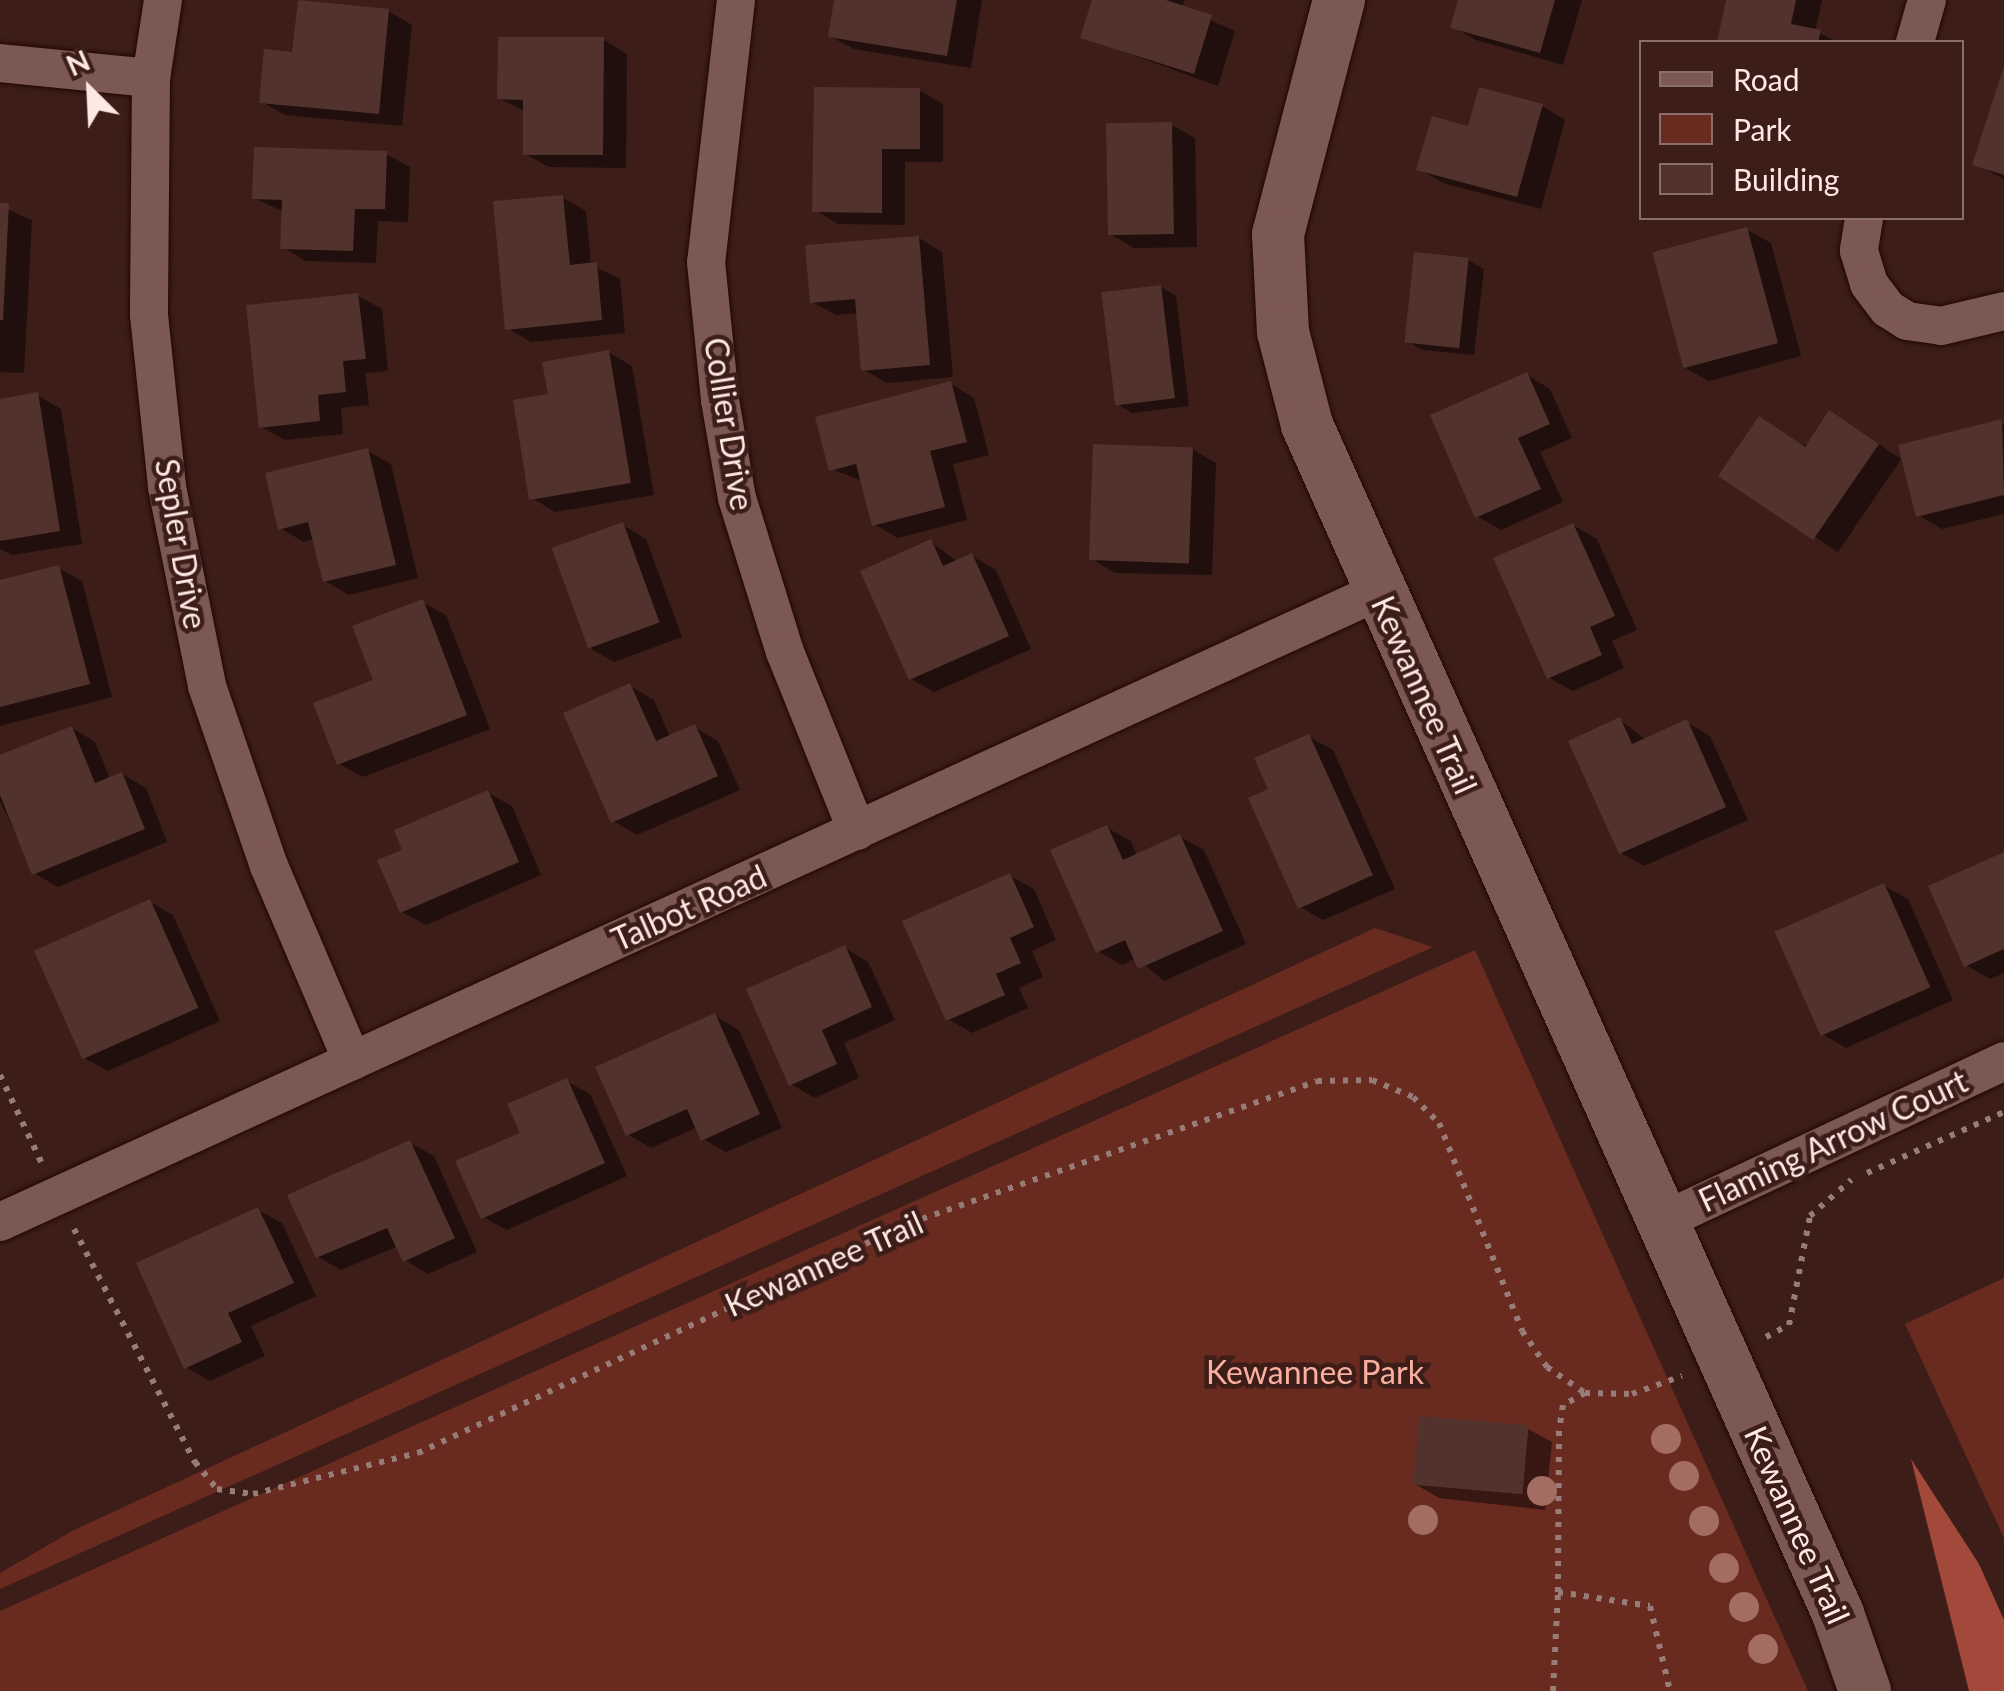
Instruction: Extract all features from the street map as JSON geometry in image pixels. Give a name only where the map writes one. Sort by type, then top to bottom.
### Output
[{"type":"street","name":"Sepler Drive","points":[[163,0],[152,78],[149,315],[167,488],[207,686],[268,866],[352,1061]]},
{"type":"street","name":"Collier Drive","points":[[736,0],[706,262],[720,400],[737,498],[785,652],[857,831]]},
{"type":"street","name":"Kewannee Trail","points":[[1340,0],[1278,234],[1282,332],[1307,426],[1377,592],[1725,1360],[1865,1691]]},
{"type":"street","points":[[1916,40],[1927,0]]},
{"type":"street","points":[[0,63],[152,78]]},
{"type":"street","points":[[1864,220],[1859,251],[1869,284],[1906,320],[1972,324],[2004,311]]},
{"type":"street","name":"Talbot Road","points":[[0,1222],[1377,592]]},
{"type":"street","name":"Flaming Arrow Court","points":[[1663,1221],[2004,1062]]},
{"type":"path","name":"Kewannee Trail","points":[[0,1075],[56,1196],[196,1462],[218,1488],[253,1494],[418,1453],[910,1223],[1317,1080],[1372,1080],[1412,1096],[1439,1123],[1522,1331],[1547,1367],[1585,1394]]},
{"type":"path","points":[[1553,1691],[1559,1431],[1563,1405],[1585,1394],[1632,1394],[1725,1360],[1788,1325],[1810,1216],[1847,1181],[2004,1112]]},
{"type":"path","points":[[1558,1592],[1650,1606],[1670,1691]]},
{"type":"green space","points":[[1375,928],[1433,947],[0,1589],[0,1573],[74,1530]]},
{"type":"green space","name":"Kewannee Park","points":[[1475,950],[1808,1691],[0,1691],[0,1611]]},
{"type":"green space","points":[[2004,1278],[2004,1538],[1905,1324]]},
{"type":"shaded area","points":[[1911,1459],[1979,1564],[2004,1620],[2004,1691],[1969,1691]]},
{"type":"building","points":[[298,0],[389,9],[379,114],[259,103],[264,49],[292,52]]},
{"type":"building","points":[[834,0],[957,0],[947,56],[828,37]]},
{"type":"building","points":[[1092,0],[1166,0],[1212,15],[1194,74],[1080,38]]},
{"type":"building","points":[[1458,0],[1555,0],[1540,53],[1450,28]]},
{"type":"building","points":[[1726,0],[1796,0],[1791,24],[1821,30],[1818,40],[1717,40]]},
{"type":"building","points":[[498,37],[604,37],[603,155],[523,155],[523,100],[497,99]]},
{"type":"building","points":[[2004,69],[2004,175],[1972,165]]},
{"type":"building","points":[[814,87],[920,88],[920,149],[882,149],[882,213],[812,212]]},
{"type":"building","points":[[1479,87],[1543,104],[1517,197],[1416,170],[1432,116],[1468,126]]},
{"type":"building","points":[[1172,122],[1174,234],[1108,235],[1106,123]]},
{"type":"building","points":[[254,147],[387,151],[385,209],[355,209],[353,251],[280,249],[282,200],[252,199]]},
{"type":"building","points":[[563,195],[570,265],[597,262],[602,320],[505,330],[493,201]]},
{"type":"building","points":[[0,203],[9,203],[3,320],[0,320]]},
{"type":"building","points":[[1747,227],[1778,343],[1683,368],[1652,252]]},
{"type":"building","points":[[919,236],[930,365],[861,371],[855,299],[810,303],[805,245]]},
{"type":"building","points":[[1414,252],[1469,258],[1459,348],[1404,343]]},
{"type":"building","points":[[1161,285],[1175,398],[1115,405],[1101,292]]},
{"type":"building","points":[[358,293],[366,359],[343,361],[346,392],[318,395],[320,421],[259,428],[246,305]]},
{"type":"building","points":[[609,350],[631,483],[529,500],[513,400],[548,394],[542,362]]},
{"type":"building","points":[[1527,372],[1550,424],[1518,438],[1541,489],[1475,518],[1430,415]]},
{"type":"building","points":[[951,381],[967,442],[930,451],[945,507],[872,526],[856,464],[829,471],[815,417]]},
{"type":"building","points":[[38,392],[60,531],[0,541],[0,399]]},
{"type":"building","points":[[1829,410],[1879,444],[1813,540],[1718,476],[1759,416],[1805,447]]},
{"type":"building","points":[[2002,419],[2004,495],[1916,517],[1898,445]]},
{"type":"building","points":[[1093,444],[1193,447],[1189,563],[1089,560]]},
{"type":"building","points":[[368,448],[396,565],[323,582],[308,522],[278,530],[265,473]]},
{"type":"building","points":[[623,522],[660,623],[588,649],[552,548]]},
{"type":"building","points":[[1573,523],[1615,616],[1590,627],[1602,655],[1547,679],[1493,558]]},
{"type":"building","points":[[931,539],[943,566],[972,553],[1009,636],[909,680],[860,571]]},
{"type":"building","points":[[59,565],[90,684],[0,707],[0,580]]},
{"type":"building","points":[[423,599],[467,715],[337,765],[313,703],[373,680],[352,626]]},
{"type":"building","points":[[630,683],[656,741],[695,724],[718,776],[611,823],[563,713]]},
{"type":"building","points":[[1620,717],[1632,744],[1687,719],[1726,807],[1619,854],[1568,741]]},
{"type":"building","points":[[72,726],[95,783],[122,772],[145,829],[32,875],[0,795],[0,755]]},
{"type":"building","points":[[1309,734],[1373,875],[1298,909],[1248,798],[1268,789],[1254,758]]},
{"type":"building","points":[[488,790],[519,862],[400,913],[377,860],[402,850],[394,830]]},
{"type":"building","points":[[1107,825],[1123,860],[1180,834],[1223,931],[1138,969],[1125,940],[1096,953],[1050,850]]},
{"type":"building","points":[[2004,852],[2004,949],[1964,967],[1928,886]]},
{"type":"building","points":[[1010,873],[1034,927],[1010,938],[1021,963],[996,974],[1005,995],[946,1021],[902,921]]},
{"type":"building","points":[[1884,883],[1930,987],[1821,1036],[1774,932]]},
{"type":"building","points":[[150,899],[198,1008],[82,1059],[34,951]]},
{"type":"building","points":[[845,945],[872,1007],[822,1030],[837,1064],[789,1086],[746,989]]},
{"type":"building","points":[[715,1013],[760,1114],[701,1141],[687,1109],[626,1136],[595,1067]]},
{"type":"building","points":[[567,1078],[605,1163],[481,1219],[455,1161],[520,1133],[507,1104]]},
{"type":"building","points":[[410,1140],[455,1238],[403,1262],[387,1228],[316,1258],[287,1195]]},
{"type":"building","points":[[258,1207],[294,1283],[228,1313],[242,1342],[184,1369],[136,1263]]},
{"type":"building","points":[[1419,1416],[1529,1426],[1523,1494],[1413,1485]]}]
